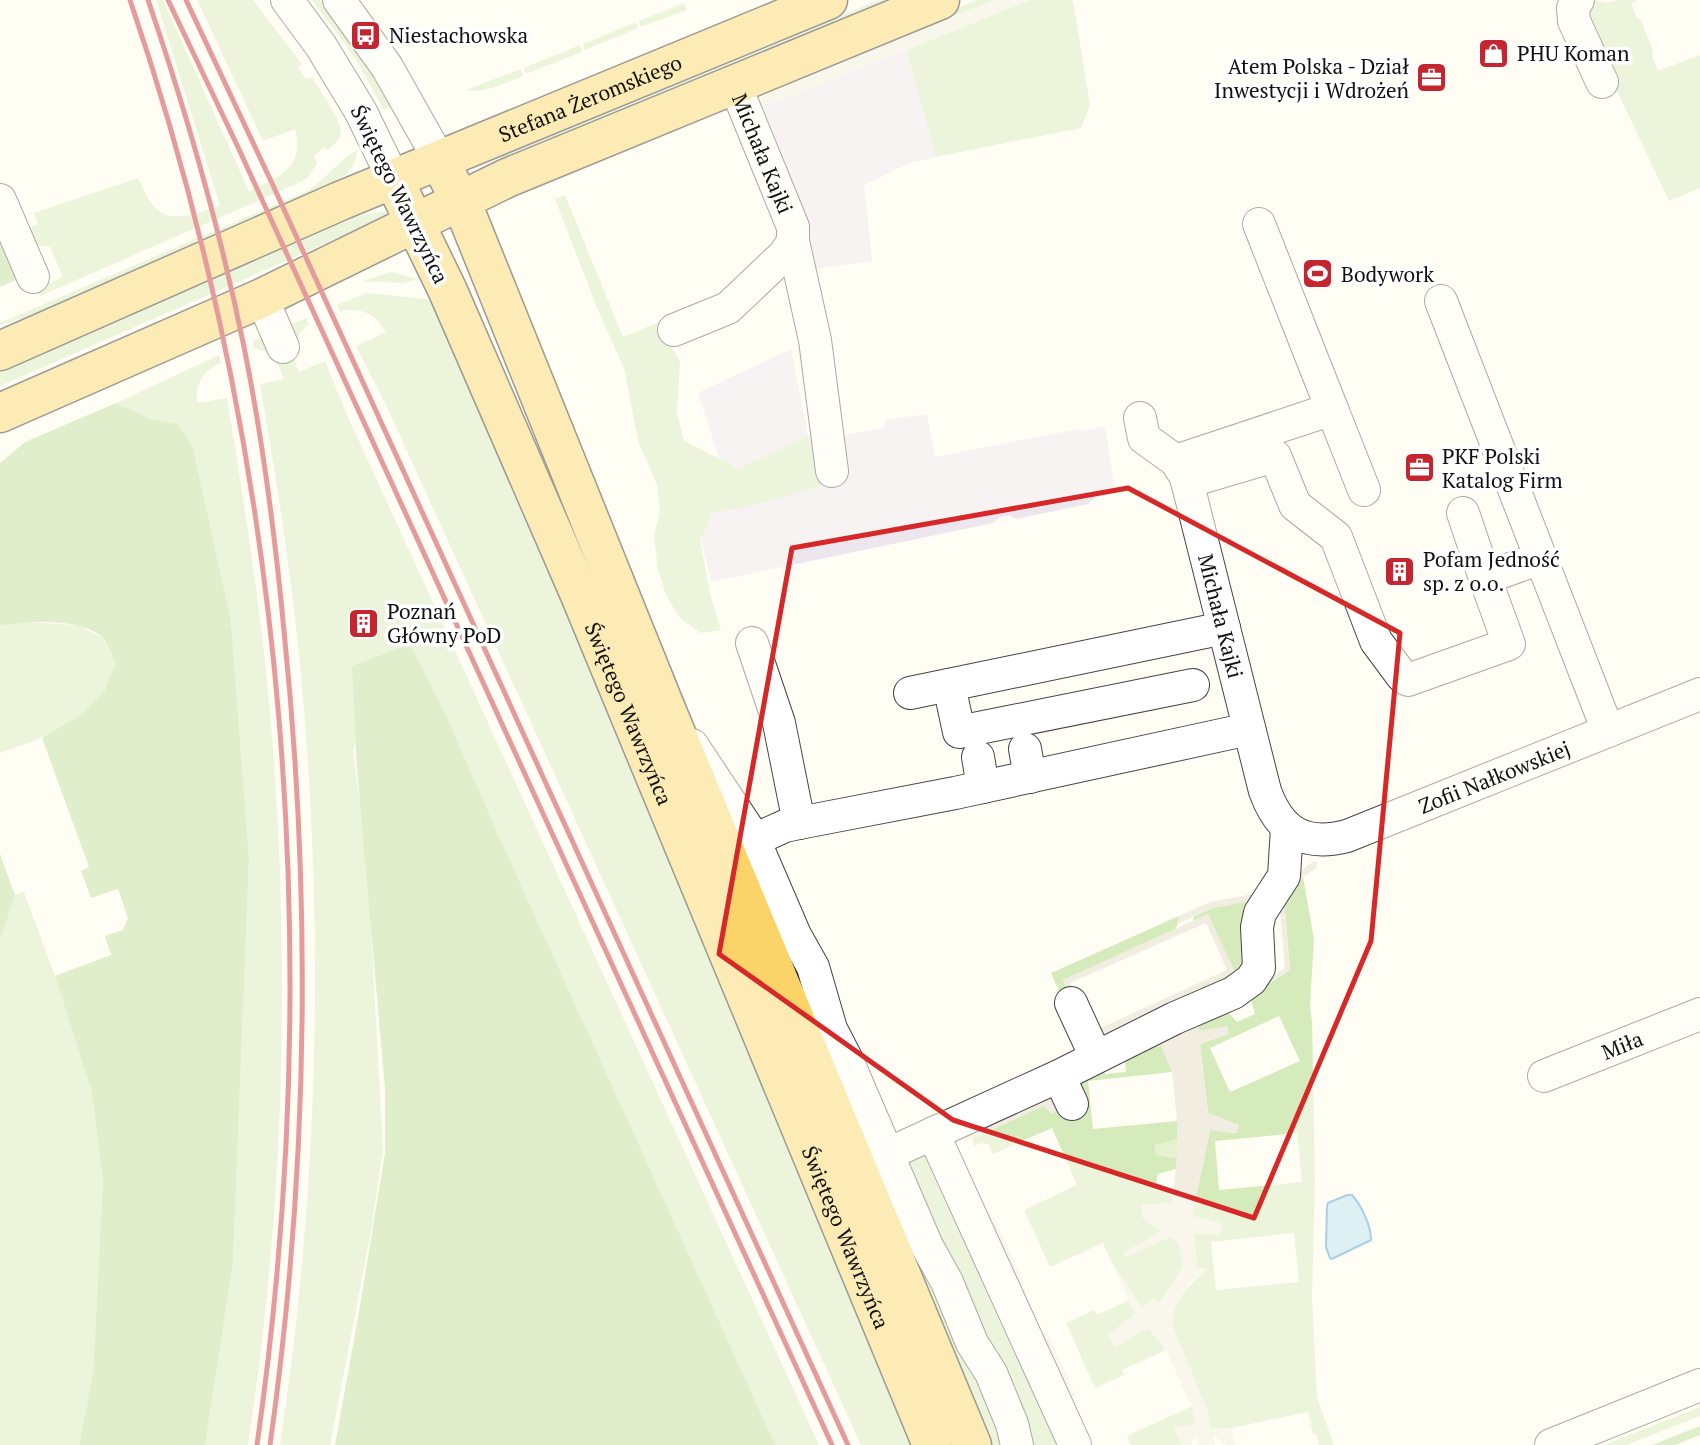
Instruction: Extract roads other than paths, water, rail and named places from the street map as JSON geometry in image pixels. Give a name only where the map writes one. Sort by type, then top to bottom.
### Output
[{"type":"main road","name":"Stefana Żeromskiego","points":[[0,351],[351,197],[828,0]]},
{"type":"main road","name":"Stefana Żeromskiego","points":[[460,201],[507,178],[940,0]]},
{"type":"main road","name":"Świętego Wawrzyńca","points":[[440,160],[460,201],[666,709],[972,1445]]},
{"type":"main road","name":"Świętego Wawrzyńca","points":[[394,180],[447,289],[580,595],[932,1445]]},
{"type":"main road","points":[[0,413],[262,298],[460,201]]},
{"type":"street","name":"Świętego Wawrzyńca","points":[[287,0],[321,46],[361,112],[394,180]]},
{"type":"street","name":"Świętego Wawrzyńca","points":[[339,0],[387,66],[440,160]]},
{"type":"street","points":[[1578,0],[1573,8],[1574,21],[1602,82]]},
{"type":"street","name":"Michała Kajki","points":[[735,85],[793,227],[793,241],[815,340],[832,471]]},
{"type":"street","points":[[0,200],[33,277]]},
{"type":"street","points":[[1259,224],[1364,490]]},
{"type":"street","points":[[674,330],[728,308],[785,254],[793,241]]},
{"type":"street","points":[[262,298],[283,347]]},
{"type":"street","points":[[1441,301],[1608,731]]},
{"type":"street","points":[[1182,472],[1332,409]]},
{"type":"street","points":[[1140,418],[1144,438],[1182,472]]},
{"type":"street","points":[[1182,472],[1275,456],[1294,505],[1336,537],[1376,641],[1402,676],[1408,680],[1509,644],[1463,513]]},
{"type":"street","name":"Michała Kajki","points":[[1182,472],[1270,806],[1287,828]]},
{"type":"street","points":[[1485,578],[1541,558]]},
{"type":"street","points":[[909,693],[1224,628]]},
{"type":"street","points":[[752,643],[779,723],[799,823]]},
{"type":"street","points":[[949,685],[959,732],[1193,685]]},
{"type":"street","name":"Zofii Nałkowskiej","points":[[1287,828],[1318,841],[1347,836],[1700,694]]},
{"type":"street","points":[[666,709],[734,805],[754,840],[794,935],[813,967],[831,1029],[847,1060],[926,1246],[947,1282],[972,1343],[991,1373],[1012,1424],[1017,1445]]},
{"type":"street","points":[[754,840],[785,826],[980,772],[1249,729]]},
{"type":"street","points":[[888,1154],[933,1133],[1066,1090],[1107,1060],[1240,1006],[1259,968],[1257,927],[1260,912],[1284,876],[1287,828]]},
{"type":"street","points":[[1071,1003],[1107,1060]]},
{"type":"street","name":"Miła","points":[[1544,1076],[1700,1014]]},
{"type":"street","points":[[933,1133],[963,1174],[986,1225]]},
{"type":"street","points":[[933,1133],[1075,1438]]},
{"type":"street","points":[[1551,1445],[1700,1385]]},
{"type":"water","points":[[1352,1195],[1362,1210],[1371,1240],[1332,1259],[1326,1247],[1327,1206],[1328,1203]]},
{"type":"railway","points":[[130,0],[184,175],[226,353],[258,533],[279,715],[289,898],[288,1081],[278,1263],[257,1445]]},
{"type":"railway","points":[[148,0],[202,172],[244,347],[272,524],[293,733],[302,936],[299,1140],[283,1344],[270,1445]]},
{"type":"railway","points":[[168,0],[237,145],[832,1445]]},
{"type":"railway","points":[[186,0],[848,1445]]},
{"type":"place","name":"Niestachowska","points":[[366,35]]},
{"type":"place","name":"PHU Koman","points":[[1494,53]]},
{"type":"place","name":"Atem Polska - Dział Inwestycji i Wdrożeń","points":[[1432,78]]},
{"type":"place","name":"Bodywork","points":[[1318,274]]},
{"type":"place","name":"PKF Polski Katalog Firm","points":[[1419,468]]},
{"type":"place","name":"Pofam Jedność sp. z o.o.","points":[[1400,571]]},
{"type":"place","name":"Poznań Główny PoD","points":[[364,623]]}]
